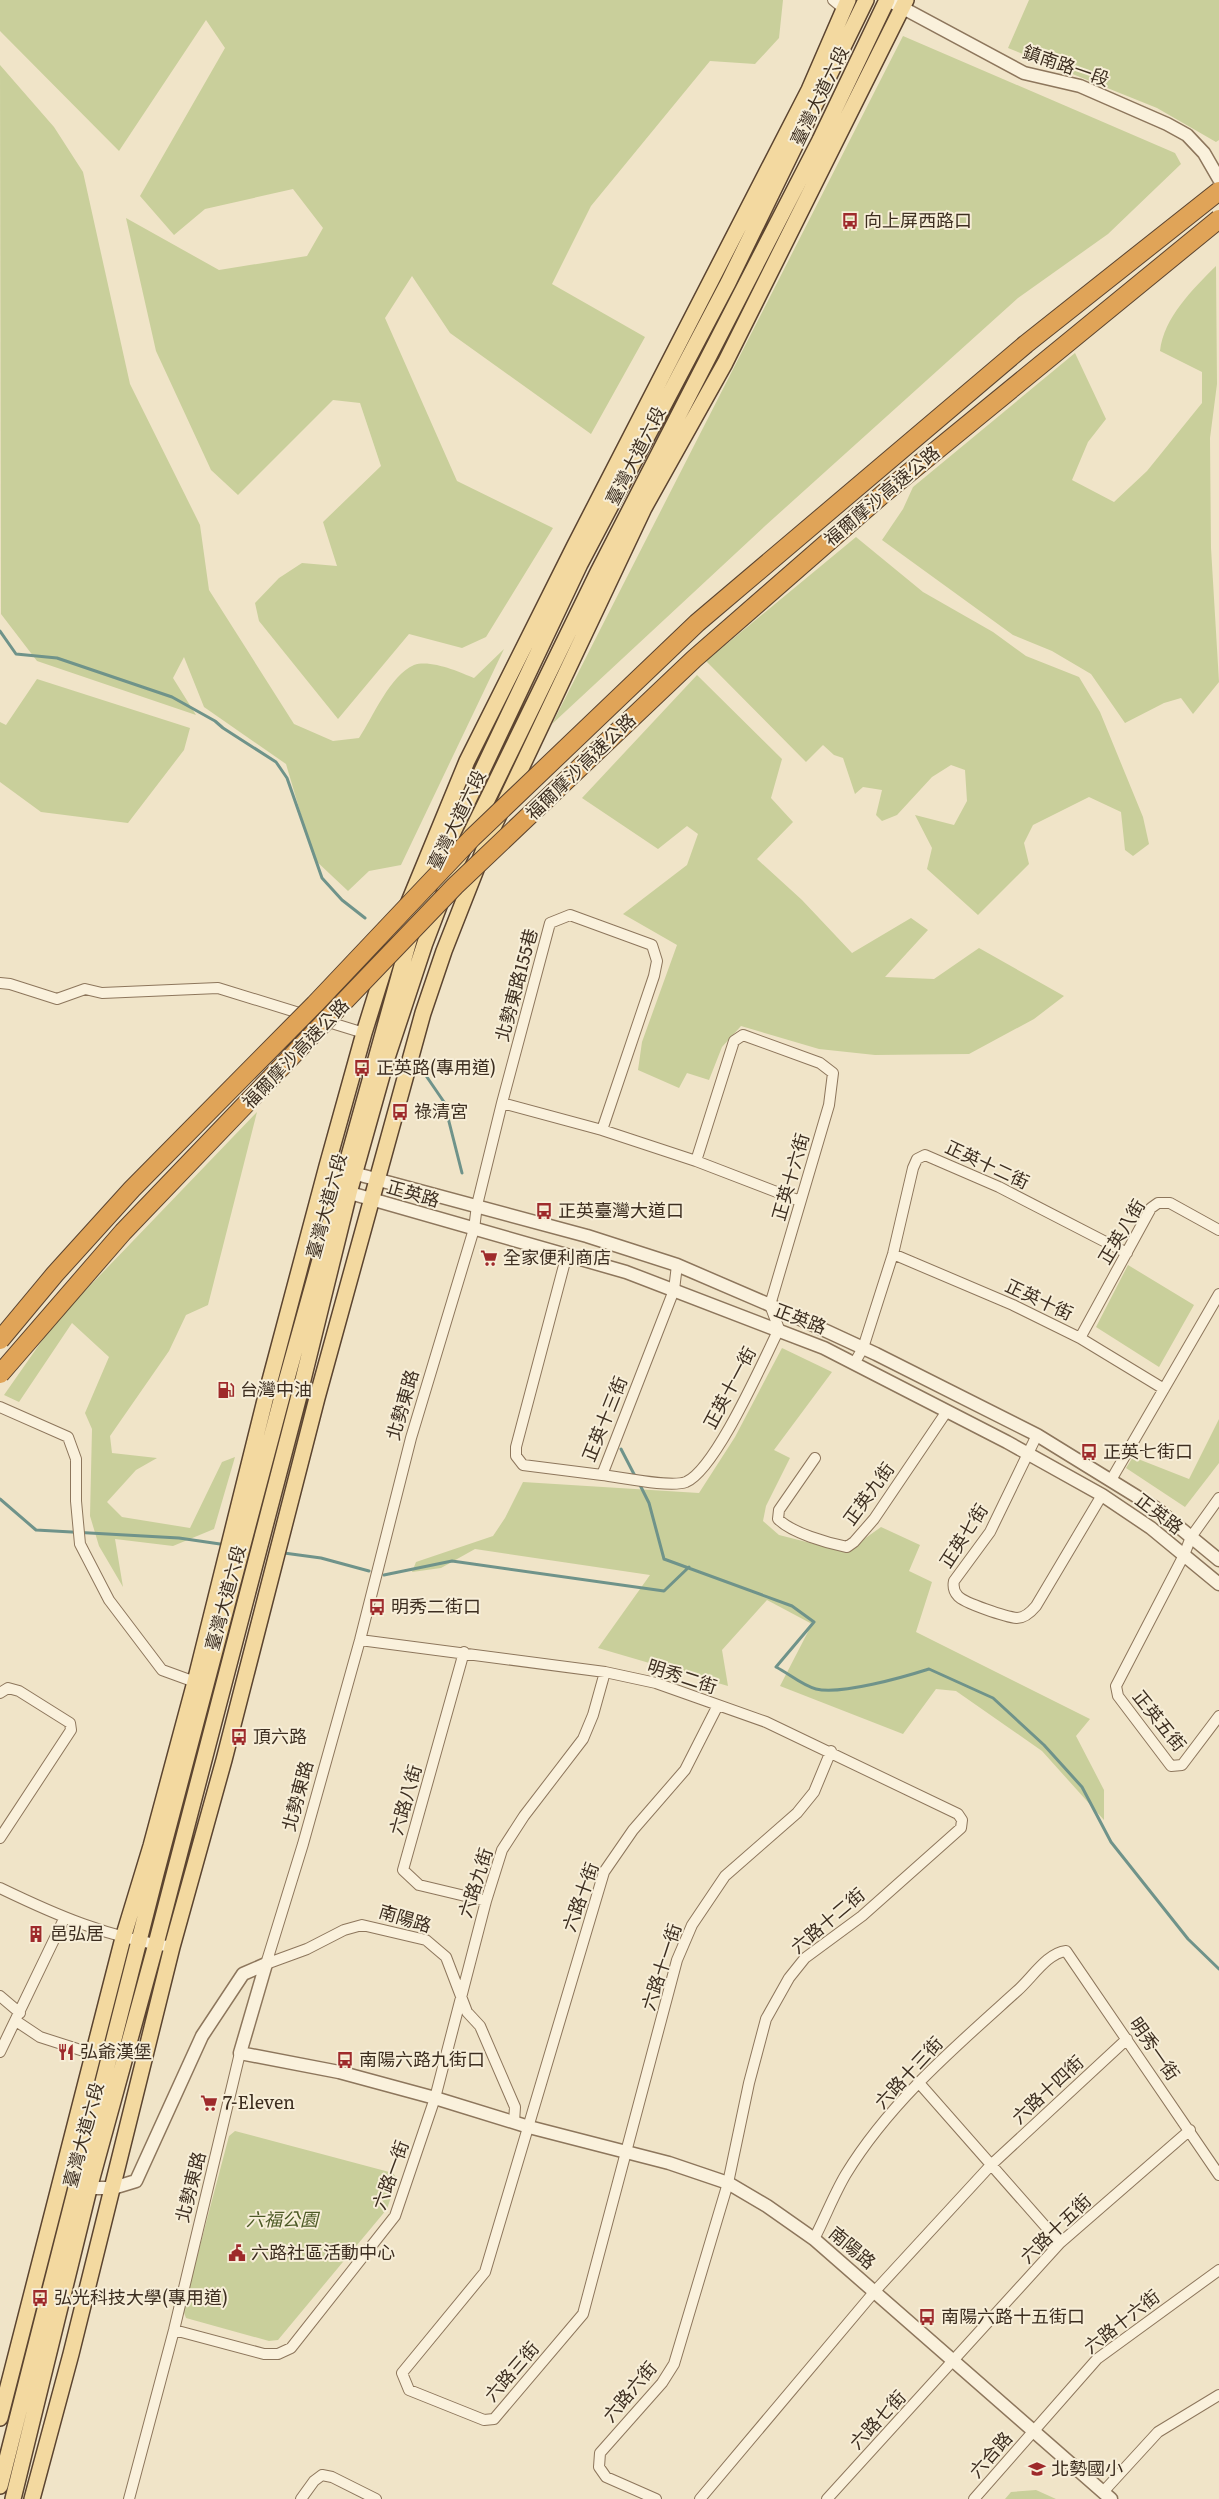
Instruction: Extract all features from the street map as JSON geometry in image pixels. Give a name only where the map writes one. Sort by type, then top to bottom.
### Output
[{"type":"highway","name":"福爾摩沙高速公路","points":[[0,1340],[54,1274],[132,1189],[315,1004],[472,838],[698,622],[1026,344],[1219,192]]},
{"type":"highway","name":"福爾摩沙高速公路","points":[[0,1374],[123,1232],[455,886],[694,659],[883,494],[1219,219]]},
{"type":"main road","name":"臺灣大道六段","points":[[13,2499],[82,2188],[158,1864],[344,1192],[410,937],[437,866],[580,564],[728,284],[866,0]]},
{"type":"main road","name":"臺灣大道六段","points":[[349,1172],[425,943],[452,872],[598,572],[820,140],[887,0]]},
{"type":"main road","name":"臺灣大道六段","points":[[0,2418],[123,1938],[151,1846],[195,1682],[269,1384],[364,1033],[392,943],[467,761],[574,547],[809,90],[842,3]]},
{"type":"main road","name":"臺灣大道六段","points":[[32,2499],[113,2188],[172,1947],[224,1760],[317,1398],[423,1014],[444,951],[490,834],[644,508],[726,363],[904,4]]},
{"type":"main road","name":"臺灣大道六段","points":[[0,2486],[82,2188],[156,1944],[300,1392],[344,1192]]},
{"type":"street","name":"鎮南路一段","points":[[887,0],[904,4],[1024,73],[1080,86],[1167,124],[1187,135],[1204,153],[1219,179]]},
{"type":"street","name":"北勢東路155巷","points":[[502,1103],[550,923],[570,915],[652,945],[657,961],[654,976],[602,1130]]},
{"type":"street","points":[[0,983],[10,984],[57,999],[85,988],[102,993],[218,988],[364,1033]]},
{"type":"street","name":"正英十六街","points":[[696,1161],[734,1041],[743,1035],[820,1063],[833,1073],[833,1085],[770,1305]]},
{"type":"street","points":[[502,1103],[602,1130],[696,1161],[800,1201]]},
{"type":"street","name":"北勢東路","points":[[129,2499],[174,2330],[240,2053],[303,1844],[360,1640],[409,1445],[474,1229],[477,1205],[502,1103]]},
{"type":"street","name":"正英十二街","points":[[855,1362],[863,1348],[893,1254],[913,1168],[917,1159],[925,1154],[999,1187],[1127,1253]]},
{"type":"street","name":"正英路","points":[[327,1166],[587,1236],[677,1265],[770,1305],[863,1348],[1037,1435],[1157,1509],[1219,1560]]},
{"type":"street","name":"正英路","points":[[322,1185],[567,1254],[674,1290],[779,1329],[855,1362],[1102,1495],[1151,1528],[1219,1584]]},
{"type":"street","name":"正英八街","points":[[1080,1338],[1151,1208],[1158,1203],[1170,1203],[1219,1230]]},
{"type":"street","name":"正英十三街","points":[[567,1254],[516,1447],[516,1456],[523,1465],[602,1475],[674,1290],[677,1265]]},
{"type":"street","name":"正英十街","points":[[893,1254],[1013,1305],[1080,1338],[1164,1389]]},
{"type":"street","points":[[1111,1480],[1219,1294]]},
{"type":"street","points":[[770,1305],[779,1329]]},
{"type":"street","name":"正英十一街","points":[[602,1475],[670,1484],[685,1482],[698,1474],[736,1418],[779,1329]]},
{"type":"street","points":[[0,1407],[68,1437],[76,1459],[80,1544],[109,1600],[162,1670],[195,1682]]},
{"type":"street","name":"正英九街","points":[[815,1458],[779,1510],[778,1518],[784,1525],[830,1544],[847,1547],[854,1542],[874,1518],[948,1411]]},
{"type":"street","name":"正英七街","points":[[1037,1435],[990,1532],[954,1581],[953,1587],[958,1597],[980,1607],[1017,1618],[1028,1615],[1036,1606],[1102,1495]]},
{"type":"street","points":[[1184,1555],[1191,1537],[1219,1498]]},
{"type":"street","name":"正英五街","points":[[1184,1555],[1116,1686],[1118,1696],[1171,1766],[1182,1765],[1207,1735],[1219,1716]]},
{"type":"street","name":"明秀二街","points":[[360,1640],[464,1652],[605,1672],[656,1683],[766,1722],[831,1751],[958,1814],[962,1820],[961,1828]]},
{"type":"street","name":"六路八街","points":[[464,1652],[403,1870],[419,1885],[486,1901]]},
{"type":"street","name":"六路九街","points":[[434,2098],[486,1901],[502,1850],[524,1816],[583,1739],[593,1715],[605,1672]]},
{"type":"street","points":[[0,1692],[8,1688],[19,1691],[70,1723],[71,1730],[0,1838]]},
{"type":"street","name":"六路十街","points":[[529,2127],[588,1919],[604,1872],[633,1830],[685,1770],[718,1705]]},
{"type":"street","points":[[1207,1735],[1219,1732]]},
{"type":"street","name":"六路十一街","points":[[625,2151],[677,1960],[692,1925],[725,1876],[797,1813],[814,1792],[831,1751]]},
{"type":"street","name":"六路十二街","points":[[728,2183],[749,2083],[766,2019],[789,1978],[805,1958],[862,1916],[961,1828]]},
{"type":"street","points":[[0,1888],[64,1919],[123,1938],[172,1947]]},
{"type":"street","points":[[0,2052],[64,1919]]},
{"type":"street","name":"南陽路","points":[[266,1964],[307,1949],[344,1930],[362,1925],[426,1940],[446,1957],[467,2012],[480,2026],[497,2060],[515,2107],[514,2122]]},
{"type":"street","name":"明秀一街","points":[[1056,1952],[1066,1951],[1219,2175]]},
{"type":"street","name":"六路十三街","points":[[814,2239],[846,2174],[896,2106],[920,2084],[939,2061],[1032,1978],[1056,1952]]},
{"type":"street","points":[[59,2188],[113,2188],[136,2181],[202,2036],[243,1974],[266,1964]]},
{"type":"street","points":[[0,1996],[18,2017],[40,2037],[94,2054]]},
{"type":"street","name":"六路十四街","points":[[875,2291],[991,2165],[1127,2039]]},
{"type":"street","name":"南陽路","points":[[240,2053],[339,2072],[529,2127],[625,2151],[728,2183],[767,2206],[814,2239],[1107,2496]]},
{"type":"street","points":[[920,2084],[1060,2243]]},
{"type":"street","name":"六路一街","points":[[174,2330],[264,2354],[278,2354],[291,2348],[395,2216],[434,2098]]},
{"type":"street","name":"六路三街","points":[[529,2127],[485,2272],[402,2373],[409,2390],[484,2420],[494,2419],[583,2314],[625,2151]]},
{"type":"street","name":"六路十五街","points":[[954,2362],[1060,2243],[1190,2130]]},
{"type":"street","name":"六路六街","points":[[656,2499],[606,2477],[599,2467],[600,2453],[662,2383],[674,2364],[728,2183]]},
{"type":"street","name":"六路十六街","points":[[1033,2432],[1097,2360],[1219,2270]]},
{"type":"street","points":[[700,2499],[875,2291]]},
{"type":"street","name":"六路七街","points":[[827,2499],[954,2362]]},
{"type":"street","points":[[1107,2496],[1158,2432],[1219,2395]]},
{"type":"street","name":"六合路","points":[[974,2499],[1033,2432]]},
{"type":"street","points":[[301,2499],[314,2480],[322,2475],[332,2477],[376,2499]]},
{"type":"green space","points":[[0,0],[783,0],[779,38],[755,64],[710,61],[591,206],[552,284],[645,337],[591,434],[450,333],[412,276],[385,318],[457,481],[553,528],[486,637],[462,648],[409,634],[338,719],[259,621],[255,603],[279,578],[302,563],[337,566],[323,522],[381,466],[360,403],[333,400],[238,495],[211,470],[156,351],[126,218],[219,270],[307,256],[323,228],[293,189],[205,209],[174,235],[140,196],[225,48],[206,20],[119,151],[0,31]]},
{"type":"green space","points":[[1029,0],[1219,0],[1219,140],[1216,142],[1157,108],[1008,48]]},
{"type":"green space","points":[[903,36],[1175,153],[1181,164],[1108,234],[1018,298],[765,526],[552,724]]},
{"type":"green space","points":[[0,65],[54,127],[83,172],[130,384],[200,525],[209,590],[294,724],[333,741],[359,738],[383,697],[405,670],[414,665],[428,664],[445,667],[474,678],[504,649],[401,865],[369,871],[348,891],[314,859],[286,764],[204,707],[184,657],[173,678],[196,715],[37,661],[1,614]]},
{"type":"green space","points":[[1216,266],[1217,384],[1210,438],[1211,548],[1219,682],[1193,714],[1181,698],[1164,703],[1125,723],[1091,674],[1052,651],[1013,635],[882,540],[903,509],[913,487],[1075,353],[1106,419],[1088,442],[1072,480],[1114,502],[1147,471],[1202,403],[1202,372],[1160,351],[1167,327],[1173,315],[1189,294]]},
{"type":"green space","points":[[856,537],[923,592],[993,632],[1026,656],[1079,677],[1100,712],[1143,817],[1149,844],[1133,856],[1125,850],[1121,812],[1089,797],[1033,825],[1024,843],[1029,864],[978,915],[927,869],[932,848],[915,815],[954,825],[967,801],[965,770],[951,765],[932,777],[897,815],[882,821],[876,815],[882,790],[863,787],[855,794],[843,758],[834,755],[823,745],[806,762],[706,661]]},
{"type":"green space","points":[[697,675],[782,759],[771,798],[793,822],[757,859],[802,900],[852,953],[911,918],[928,930],[885,977],[934,979],[979,948],[1064,996],[1034,1019],[969,1054],[875,1055],[819,1049],[741,1026],[722,1047],[709,1080],[687,1073],[679,1088],[638,1070],[642,1042],[677,945],[623,914],[687,865],[698,834],[687,826],[658,849],[582,798]]},
{"type":"green space","points":[[37,679],[190,728],[184,750],[128,823],[41,812],[0,782],[0,722],[6,725]]},
{"type":"green space","points":[[257,1112],[208,1305],[186,1315],[169,1351],[110,1436],[112,1453],[157,1458],[136,1470],[107,1502],[122,1517],[190,1528],[222,1462],[235,1457],[214,1529],[173,1546],[115,1539],[123,1587],[99,1546],[90,1516],[92,1429],[85,1413],[109,1357],[72,1323],[19,1402],[4,1395],[55,1322]]},
{"type":"green space","points":[[1128,1265],[1194,1305],[1159,1367],[1096,1327]]},
{"type":"green space","points":[[782,1348],[832,1372],[774,1450],[790,1458],[766,1506],[763,1521],[779,1535],[846,1552],[881,1527],[920,1545],[909,1571],[932,1582],[916,1632],[1090,1719],[1076,1736],[1104,1790],[1104,1820],[1042,1751],[956,1691],[936,1689],[903,1734],[780,1686],[812,1624],[767,1600],[722,1650],[728,1686],[598,1648],[650,1575],[475,1549],[441,1568],[412,1572],[416,1562],[493,1536],[505,1518],[523,1482],[699,1493],[735,1437]]},
{"type":"green space","points":[[1219,1419],[1219,1463],[1185,1507],[1126,1468],[1133,1457],[1189,1479]]},
{"type":"green space","name":"六福公園","points":[[235,2131],[393,2173],[397,2179],[387,2209],[278,2340],[269,2341],[186,2318],[183,2310],[229,2136]]},
{"type":"green space","points":[[1036,2490],[1056,2499],[1005,2499],[1011,2492]]},
{"type":"waterway","points":[[0,631],[16,654],[57,658],[172,697],[215,721],[276,762],[287,778],[322,878],[342,900],[365,918]]},
{"type":"waterway","points":[[418,1064],[444,1102],[462,1173]]},
{"type":"waterway","points":[[621,1449],[636,1478]]},
{"type":"waterway","points":[[639,1483],[649,1503],[664,1559],[792,1606],[814,1622],[776,1667],[811,1687],[827,1690],[841,1690],[872,1684],[929,1669],[993,1698],[1044,1745],[1082,1787],[1111,1842],[1188,1939],[1219,1969]]},
{"type":"waterway","points":[[0,1499],[36,1530],[179,1538],[220,1544]]},
{"type":"waterway","points":[[284,1553],[321,1558],[369,1571]]},
{"type":"waterway","points":[[384,1575],[452,1561],[664,1591],[689,1567]]},
{"type":"place","name":"向上屏西路口","points":[[850,221]]},
{"type":"place","name":"正英路(專用道)","points":[[362,1068]]},
{"type":"place","name":"祿清宮","points":[[400,1112]]},
{"type":"place","name":"正英臺灣大道口","points":[[544,1211]]},
{"type":"place","name":"全家便利商店","points":[[489,1258]]},
{"type":"place","name":"台灣中油","points":[[226,1390]]},
{"type":"place","name":"正英七街口","points":[[1089,1452]]},
{"type":"place","name":"明秀二街口","points":[[377,1607]]},
{"type":"place","name":"頂六路","points":[[239,1737]]},
{"type":"place","name":"邑弘居","points":[[36,1934]]},
{"type":"place","name":"弘爺漢堡","points":[[66,2052]]},
{"type":"place","name":"南陽六路九街口","points":[[345,2060]]},
{"type":"place","name":"7-Eleven","points":[[209,2103]]},
{"type":"place","name":"六路社區活動中心","points":[[237,2253]]},
{"type":"place","name":"弘光科技大學(專用道)","points":[[40,2298]]},
{"type":"place","name":"南陽六路十五街口","points":[[927,2317]]},
{"type":"place","name":"北勢國小","points":[[1037,2469]]}]
